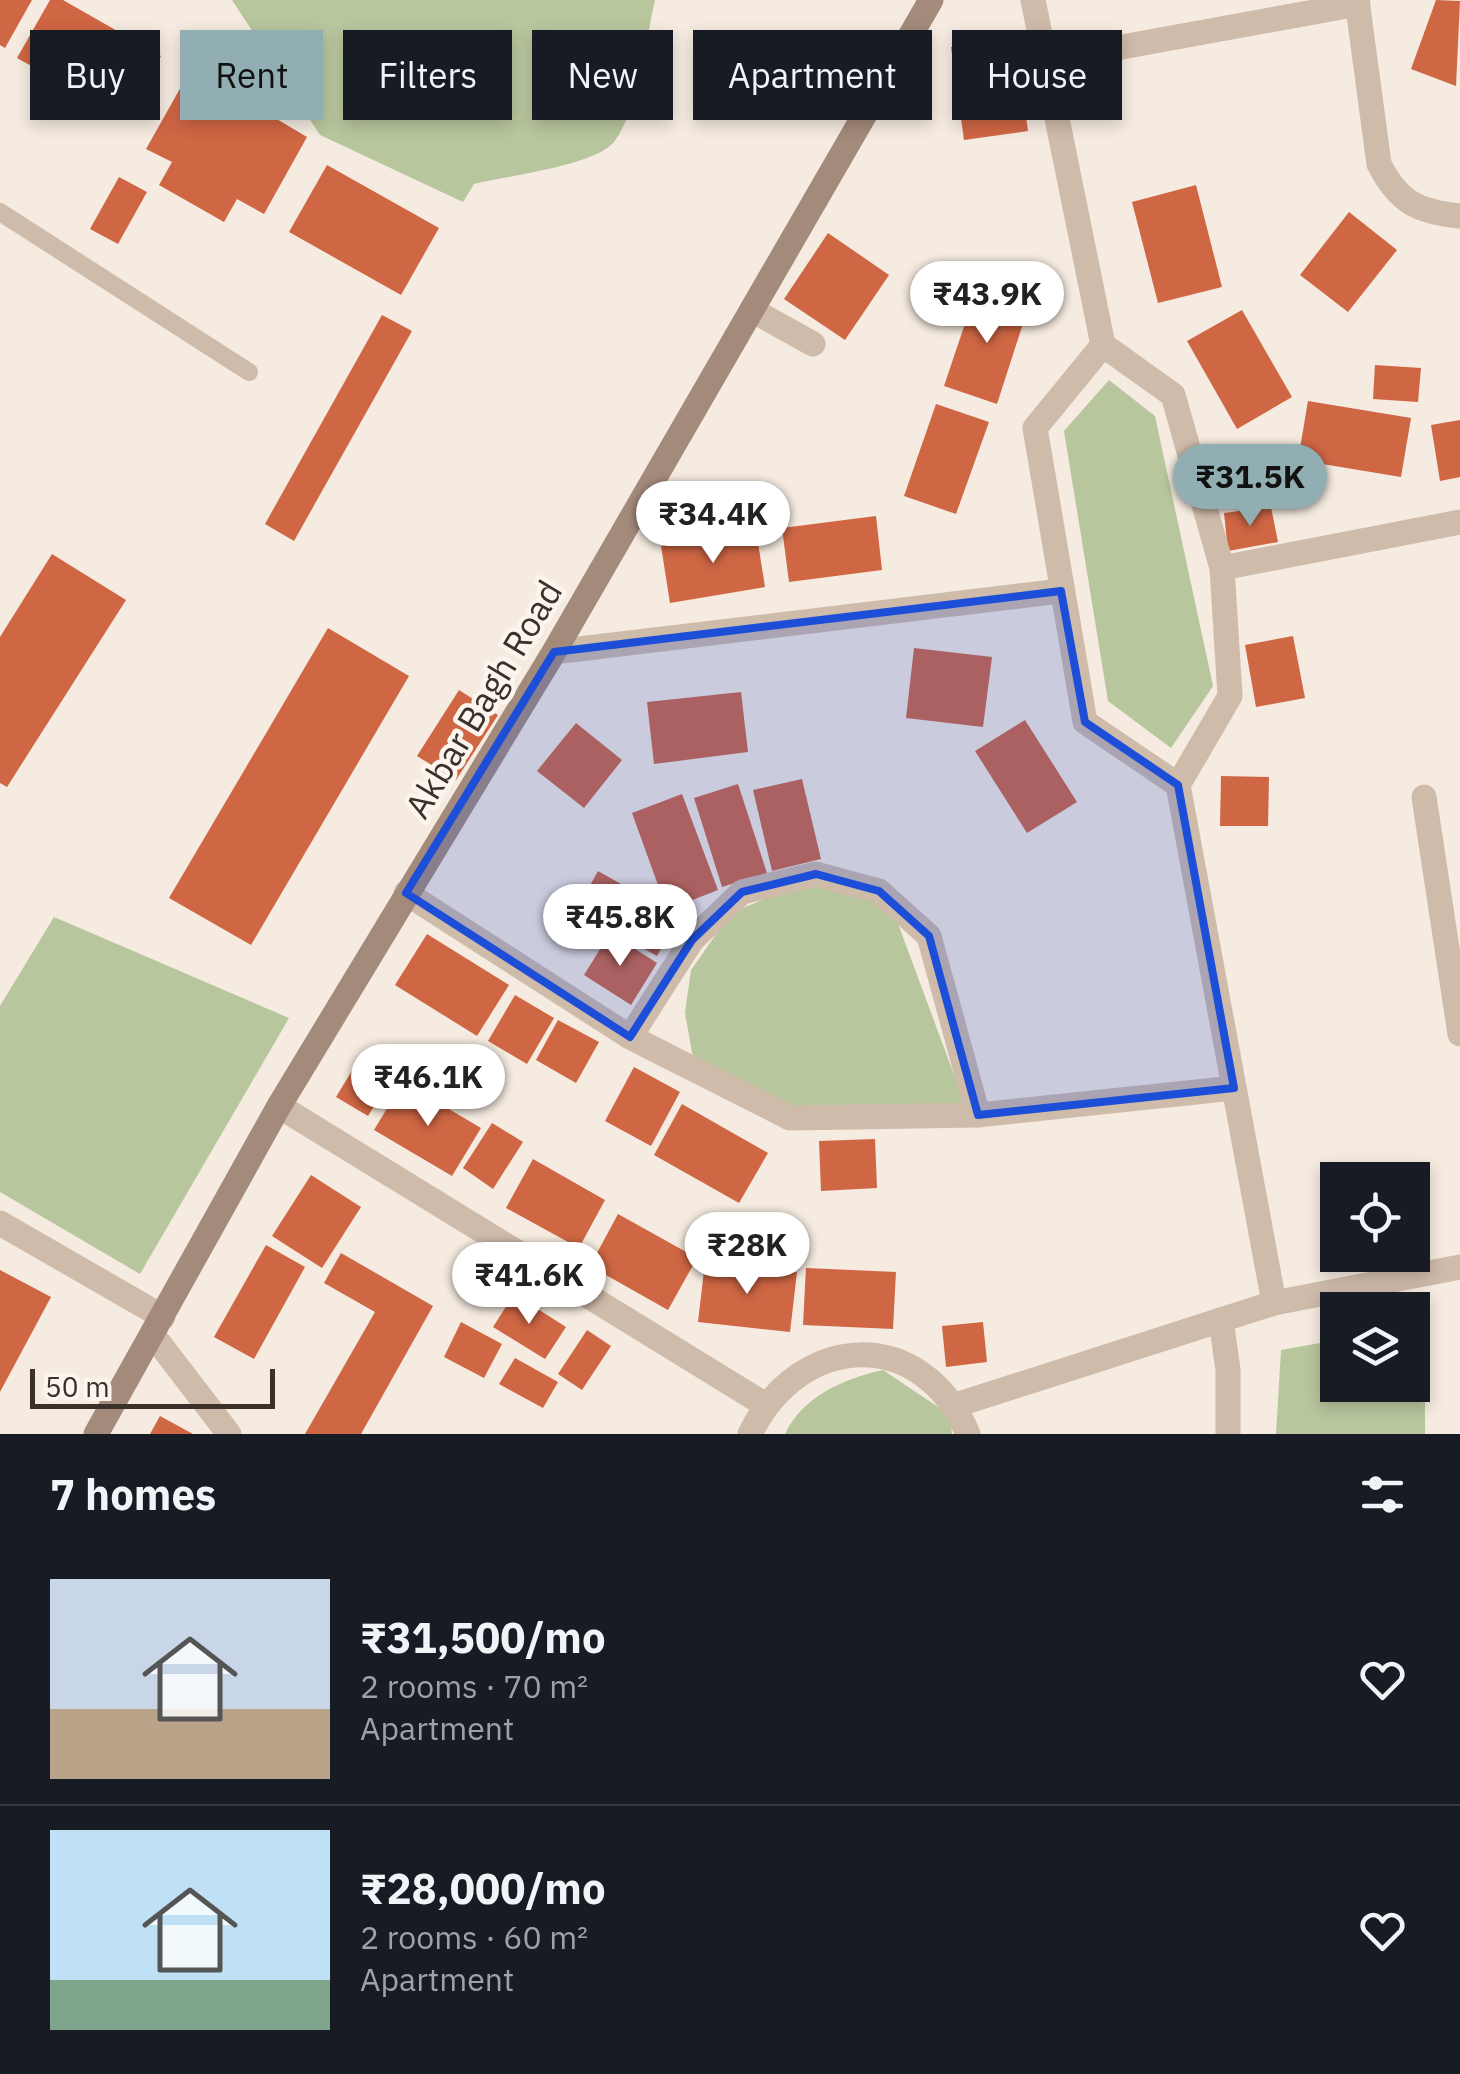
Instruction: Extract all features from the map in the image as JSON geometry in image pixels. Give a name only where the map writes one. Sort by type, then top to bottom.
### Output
[{"type":"street","name":"Akbar Bagh Road","points":[[96,1434],[279,1106],[554,652],[931,0]]},
{"type":"street","points":[[1033,0],[1039,30]]},
{"type":"street","points":[[1122,47],[1358,2],[1380,164],[1385,175],[1412,208],[1460,216]]},
{"type":"street","points":[[1057,120],[1103,345],[1173,395],[1222,568],[1230,696],[1178,785],[1274,1303]]},
{"type":"street","points":[[752,310],[814,344]]},
{"type":"street","points":[[1103,345],[1034,428],[1085,722],[1178,785]]},
{"type":"street","points":[[1222,568],[1460,522]]},
{"type":"street","points":[[554,652],[1062,591]]},
{"type":"street","points":[[1424,797],[1460,1034]]},
{"type":"street","points":[[630,1037],[692,940],[742,892],[816,874],[880,892],[929,936],[978,1115]]},
{"type":"street","points":[[406,892],[630,1037],[790,1118],[978,1115],[1234,1088]]},
{"type":"street","points":[[279,1106],[764,1404]]},
{"type":"street","points":[[0,1222],[158,1326],[229,1434]]},
{"type":"street","points":[[956,1405],[1274,1303],[1460,1267]]},
{"type":"street","points":[[1222,1320],[1228,1370],[1228,1434]]},
{"type":"street","points":[[750,1434],[764,1404],[792,1376],[841,1355],[905,1363],[939,1385],[956,1405],[968,1434]]},
{"type":"lane","points":[[0,212],[249,372]]},
{"type":"highlighted area","points":[[1061,591],[1085,722],[1178,785],[1234,1088],[978,1115],[929,936],[879,891],[816,874],[742,892],[692,940],[630,1037],[406,893],[554,652]]},
{"type":"green space","points":[[232,0],[655,0],[649,30],[532,30],[532,120],[626,120],[614,142],[604,150],[569,164],[474,184],[463,202],[320,135],[310,120],[323,120],[323,30],[252,30]]},
{"type":"green space","points":[[1109,380],[1155,416],[1213,686],[1171,748],[1108,701],[1064,431]]},
{"type":"green space","points":[[828,883],[890,902],[966,1107],[790,1110],[693,1058],[685,1013],[691,970],[731,913],[779,893]]},
{"type":"green space","points":[[54,917],[289,1018],[140,1274],[0,1192],[0,1006]]},
{"type":"green space","points":[[1320,1343],[1320,1402],[1425,1402],[1425,1434],[1276,1434],[1281,1350]]},
{"type":"green space","points":[[883,1370],[950,1415],[952,1434],[785,1434],[813,1399],[853,1378]]},
{"type":"building","points":[[0,0],[32,0],[5,48],[0,45]]},
{"type":"building","points":[[50,0],[63,0],[116,30],[33,30]]},
{"type":"building","points":[[1436,0],[1460,1],[1456,86],[1411,69]]},
{"type":"building","points":[[30,35],[30,65],[17,58]]},
{"type":"building","points":[[180,89],[180,120],[278,120],[307,137],[264,214],[237,199],[224,222],[159,185],[172,162],[146,149]]},
{"type":"building","points":[[961,120],[1026,120],[1028,131],[964,140]]},
{"type":"building","points":[[327,165],[439,228],[401,295],[289,232]]},
{"type":"building","points":[[119,177],[147,192],[118,244],[90,229]]},
{"type":"building","points":[[1196,185],[1222,287],[1158,303],[1132,202]]},
{"type":"building","points":[[1349,212],[1397,250],[1348,312],[1300,275]]},
{"type":"building","points":[[828,233],[889,275],[845,340],[784,299]]},
{"type":"building","points":[[977,288],[1029,305],[997,404],[944,386]]},
{"type":"building","points":[[1242,310],[1292,397],[1237,429],[1187,341]]},
{"type":"building","points":[[382,315],[412,331],[294,541],[265,524]]},
{"type":"building","points":[[1375,365],[1421,368],[1418,402],[1373,399]]},
{"type":"building","points":[[1308,401],[1411,418],[1401,477],[1298,460]]},
{"type":"building","points":[[936,404],[989,422],[956,514],[904,496]]},
{"type":"building","points":[[1460,420],[1460,477],[1440,481],[1431,425]]},
{"type":"building","points":[[1271,507],[1278,542],[1228,551],[1224,513]]},
{"type":"building","points":[[876,516],[882,570],[789,582],[782,528]]},
{"type":"building","points":[[756,530],[765,587],[670,603],[661,546]]},
{"type":"building","points":[[52,554],[126,600],[7,787],[0,783],[0,637]]},
{"type":"building","points":[[328,628],[409,676],[251,945],[169,898]]},
{"type":"building","points":[[1293,636],[1305,698],[1256,707],[1245,645]]},
{"type":"building","points":[[914,648],[992,657],[983,727],[906,718]]},
{"type":"building","points":[[459,690],[498,715],[456,780],[417,756]]},
{"type":"building","points":[[741,692],[748,752],[654,764],[647,702]]},
{"type":"building","points":[[1025,720],[1077,802],[1027,833],[975,751]]},
{"type":"building","points":[[576,723],[622,760],[584,808],[537,771]]},
{"type":"building","points":[[1221,776],[1269,777],[1268,826],[1220,826]]},
{"type":"building","points":[[802,779],[821,859],[772,871],[753,790]]},
{"type":"building","points":[[738,784],[767,873],[722,887],[694,798]]},
{"type":"building","points":[[682,794],[718,890],[667,910],[632,813]]},
{"type":"building","points":[[598,871],[679,916],[657,956],[576,911]]},
{"type":"building","points":[[610,933],[657,963],[631,1005],[584,975]]},
{"type":"building","points":[[427,934],[509,985],[477,1036],[395,985]]},
{"type":"building","points":[[515,995],[554,1018],[527,1064],[488,1041]]},
{"type":"building","points":[[558,1020],[599,1042],[576,1083],[536,1060]]},
{"type":"building","points":[[361,1056],[393,1076],[368,1116],[336,1097]]},
{"type":"building","points":[[634,1067],[680,1092],[651,1146],[605,1121]]},
{"type":"building","points":[[403,1082],[481,1128],[452,1176],[374,1130]]},
{"type":"building","points":[[682,1104],[768,1153],[739,1203],[654,1155]]},
{"type":"building","points":[[492,1123],[523,1142],[493,1189],[463,1168]]},
{"type":"building","points":[[875,1139],[877,1188],[821,1191],[819,1141]]},
{"type":"building","points":[[533,1159],[605,1200],[579,1248],[506,1208]]},
{"type":"building","points":[[311,1175],[361,1207],[322,1268],[272,1236]]},
{"type":"building","points":[[618,1214],[697,1258],[668,1310],[590,1266]]},
{"type":"building","points":[[266,1245],[305,1267],[254,1359],[214,1337]]},
{"type":"building","points":[[341,1253],[433,1306],[361,1434],[305,1434],[375,1312],[324,1283]]},
{"type":"building","points":[[705,1262],[797,1272],[790,1332],[698,1322]]},
{"type":"building","points":[[806,1268],[896,1272],[893,1329],[803,1325]]},
{"type":"building","points":[[0,1270],[51,1297],[0,1392]]},
{"type":"building","points":[[514,1294],[566,1327],[545,1359],[493,1327]]},
{"type":"building","points":[[461,1322],[502,1344],[484,1378],[444,1357]]},
{"type":"building","points":[[983,1322],[987,1362],[946,1367],[942,1326]]},
{"type":"building","points":[[587,1330],[611,1346],[582,1390],[558,1374]]},
{"type":"building","points":[[515,1358],[558,1382],[543,1408],[499,1384]]},
{"type":"building","points":[[160,1416],[193,1434],[150,1434]]}]
